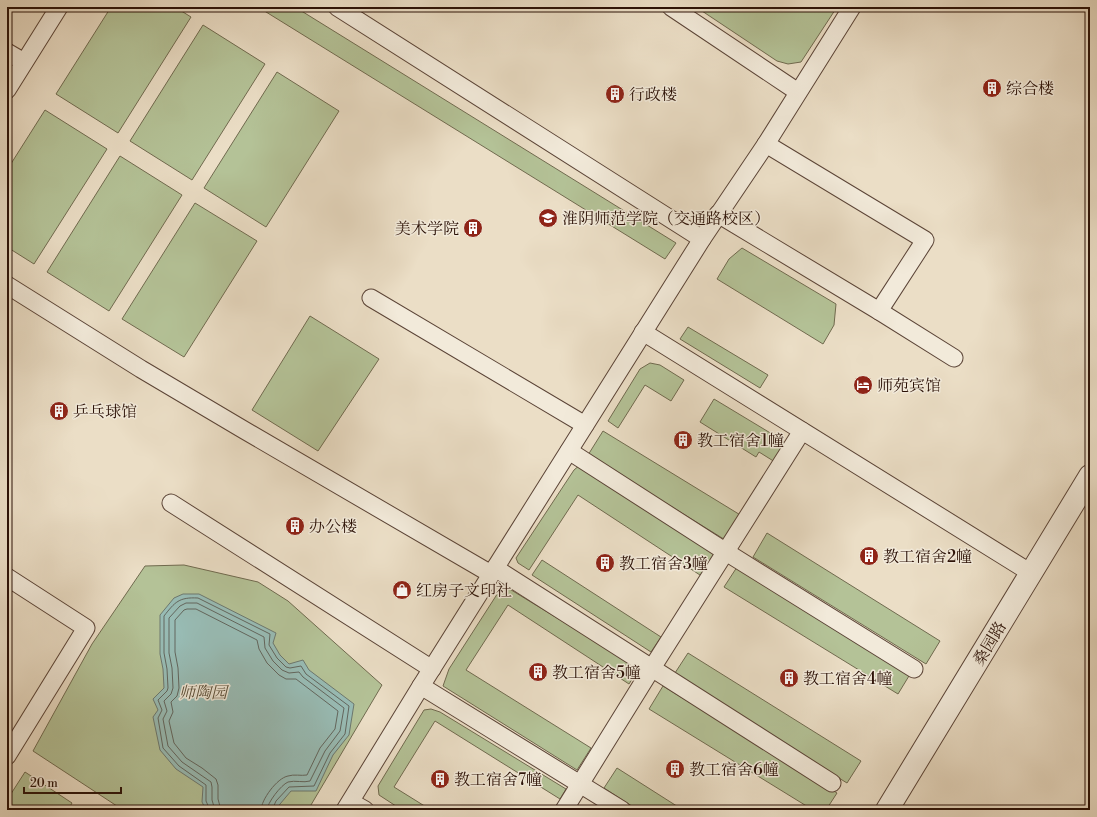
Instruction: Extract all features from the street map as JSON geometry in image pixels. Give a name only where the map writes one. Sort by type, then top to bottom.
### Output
[{"type":"street","name":"桑园路","points":[[887,810],[1090,476]]},
{"type":"lane","points":[[7,90],[59,7]]},
{"type":"lane","points":[[337,7],[702,239]]},
{"type":"lane","points":[[671,7],[798,92]]},
{"type":"lane","points":[[354,807],[421,686],[702,239],[766,144],[852,7]]},
{"type":"lane","points":[[7,52],[24,62]]},
{"type":"lane","points":[[766,144],[925,240],[879,311]]},
{"type":"lane","points":[[718,214],[954,358]]},
{"type":"lane","points":[[7,285],[203,406],[493,571],[652,668],[832,783]]},
{"type":"lane","points":[[371,298],[586,425]]},
{"type":"lane","points":[[643,332],[1031,573]]},
{"type":"lane","points":[[564,810],[802,431]]},
{"type":"lane","points":[[569,452],[914,669]]},
{"type":"lane","points":[[171,503],[432,669]]},
{"type":"lane","points":[[7,577],[86,628],[7,756]]},
{"type":"lane","points":[[421,686],[622,810]]},
{"type":"green space","points":[[111,7],[175,7],[191,17],[118,133],[56,94]]},
{"type":"green space","points":[[258,7],[295,7],[676,243],[665,259]]},
{"type":"green space","points":[[696,7],[837,7],[801,62],[788,64],[777,61]]},
{"type":"green space","points":[[203,25],[265,64],[192,180],[130,141]]},
{"type":"green space","points":[[277,72],[339,111],[266,227],[204,188]]},
{"type":"green space","points":[[45,110],[107,149],[34,264],[7,247],[7,170]]},
{"type":"green space","points":[[120,156],[182,195],[109,311],[47,272]]},
{"type":"green space","points":[[195,203],[257,241],[184,357],[122,319]]},
{"type":"green space","points":[[742,248],[836,304],[834,325],[823,344],[717,279],[729,259]]},
{"type":"green space","points":[[310,316],[379,359],[318,451],[252,410]]},
{"type":"green space","points":[[688,327],[768,375],[760,388],[680,339]]},
{"type":"green space","points":[[650,363],[660,365],[684,380],[671,401],[645,385],[618,428],[608,421],[640,369]]},
{"type":"green space","points":[[714,399],[782,440],[786,446],[775,462],[759,452],[756,457],[700,422]]},
{"type":"green space","points":[[603,431],[742,516],[727,541],[588,455]]},
{"type":"green space","points":[[581,464],[719,554],[703,577],[578,495],[529,570],[518,563],[516,558],[574,470]]},
{"type":"green space","points":[[767,533],[940,641],[926,664],[753,557]]},
{"type":"green space","points":[[542,560],[661,637],[651,652],[532,575]]},
{"type":"green space","points":[[739,564],[912,671],[898,694],[724,587]]},
{"type":"green space","name":"师陶园","points":[[184,565],[258,582],[288,601],[382,685],[308,810],[123,810],[33,751],[92,644],[145,566]]},
{"type":"green space","points":[[503,585],[639,668],[629,684],[508,605],[466,670],[591,748],[577,770],[443,686],[449,669]]},
{"type":"green space","points":[[688,653],[861,761],[847,783],[673,676]]},
{"type":"green space","points":[[663,686],[837,793],[826,810],[813,810],[649,709]]},
{"type":"green space","points":[[431,709],[440,712],[566,789],[560,799],[435,721],[394,787],[431,810],[402,810],[379,795],[378,786],[424,710]]},
{"type":"green space","points":[[617,768],[683,810],[638,810],[604,788]]},
{"type":"green space","points":[[25,772],[72,803],[68,810],[7,810],[7,800]]},
{"type":"water","points":[[183,594],[199,594],[276,633],[273,643],[280,655],[289,664],[303,660],[309,670],[354,704],[349,735],[333,755],[316,791],[291,791],[275,810],[206,810],[202,802],[203,787],[176,769],[160,750],[153,717],[158,710],[153,699],[164,688],[163,669],[160,654],[160,615],[174,598]]},
{"type":"place","name":"综合楼","points":[[992,88]]},
{"type":"place","name":"行政楼","points":[[615,94]]},
{"type":"place","name":"淮阴师范学院（交通路校区）","points":[[548,218]]},
{"type":"place","name":"美术学院","points":[[473,228]]},
{"type":"place","name":"师苑宾馆","points":[[863,385]]},
{"type":"place","name":"乒乓球馆","points":[[59,411]]},
{"type":"place","name":"教工宿舍1幢","points":[[683,440]]},
{"type":"place","name":"办公楼","points":[[295,526]]},
{"type":"place","name":"教工宿舍2幢","points":[[869,556]]},
{"type":"place","name":"教工宿舍3幢","points":[[605,563]]},
{"type":"place","name":"红房子文印社","points":[[402,590]]},
{"type":"place","name":"教工宿舍5幢","points":[[538,672]]},
{"type":"place","name":"教工宿舍4幢","points":[[789,678]]},
{"type":"place","name":"教工宿舍6幢","points":[[675,769]]},
{"type":"place","name":"教工宿舍7幢","points":[[440,779]]}]
